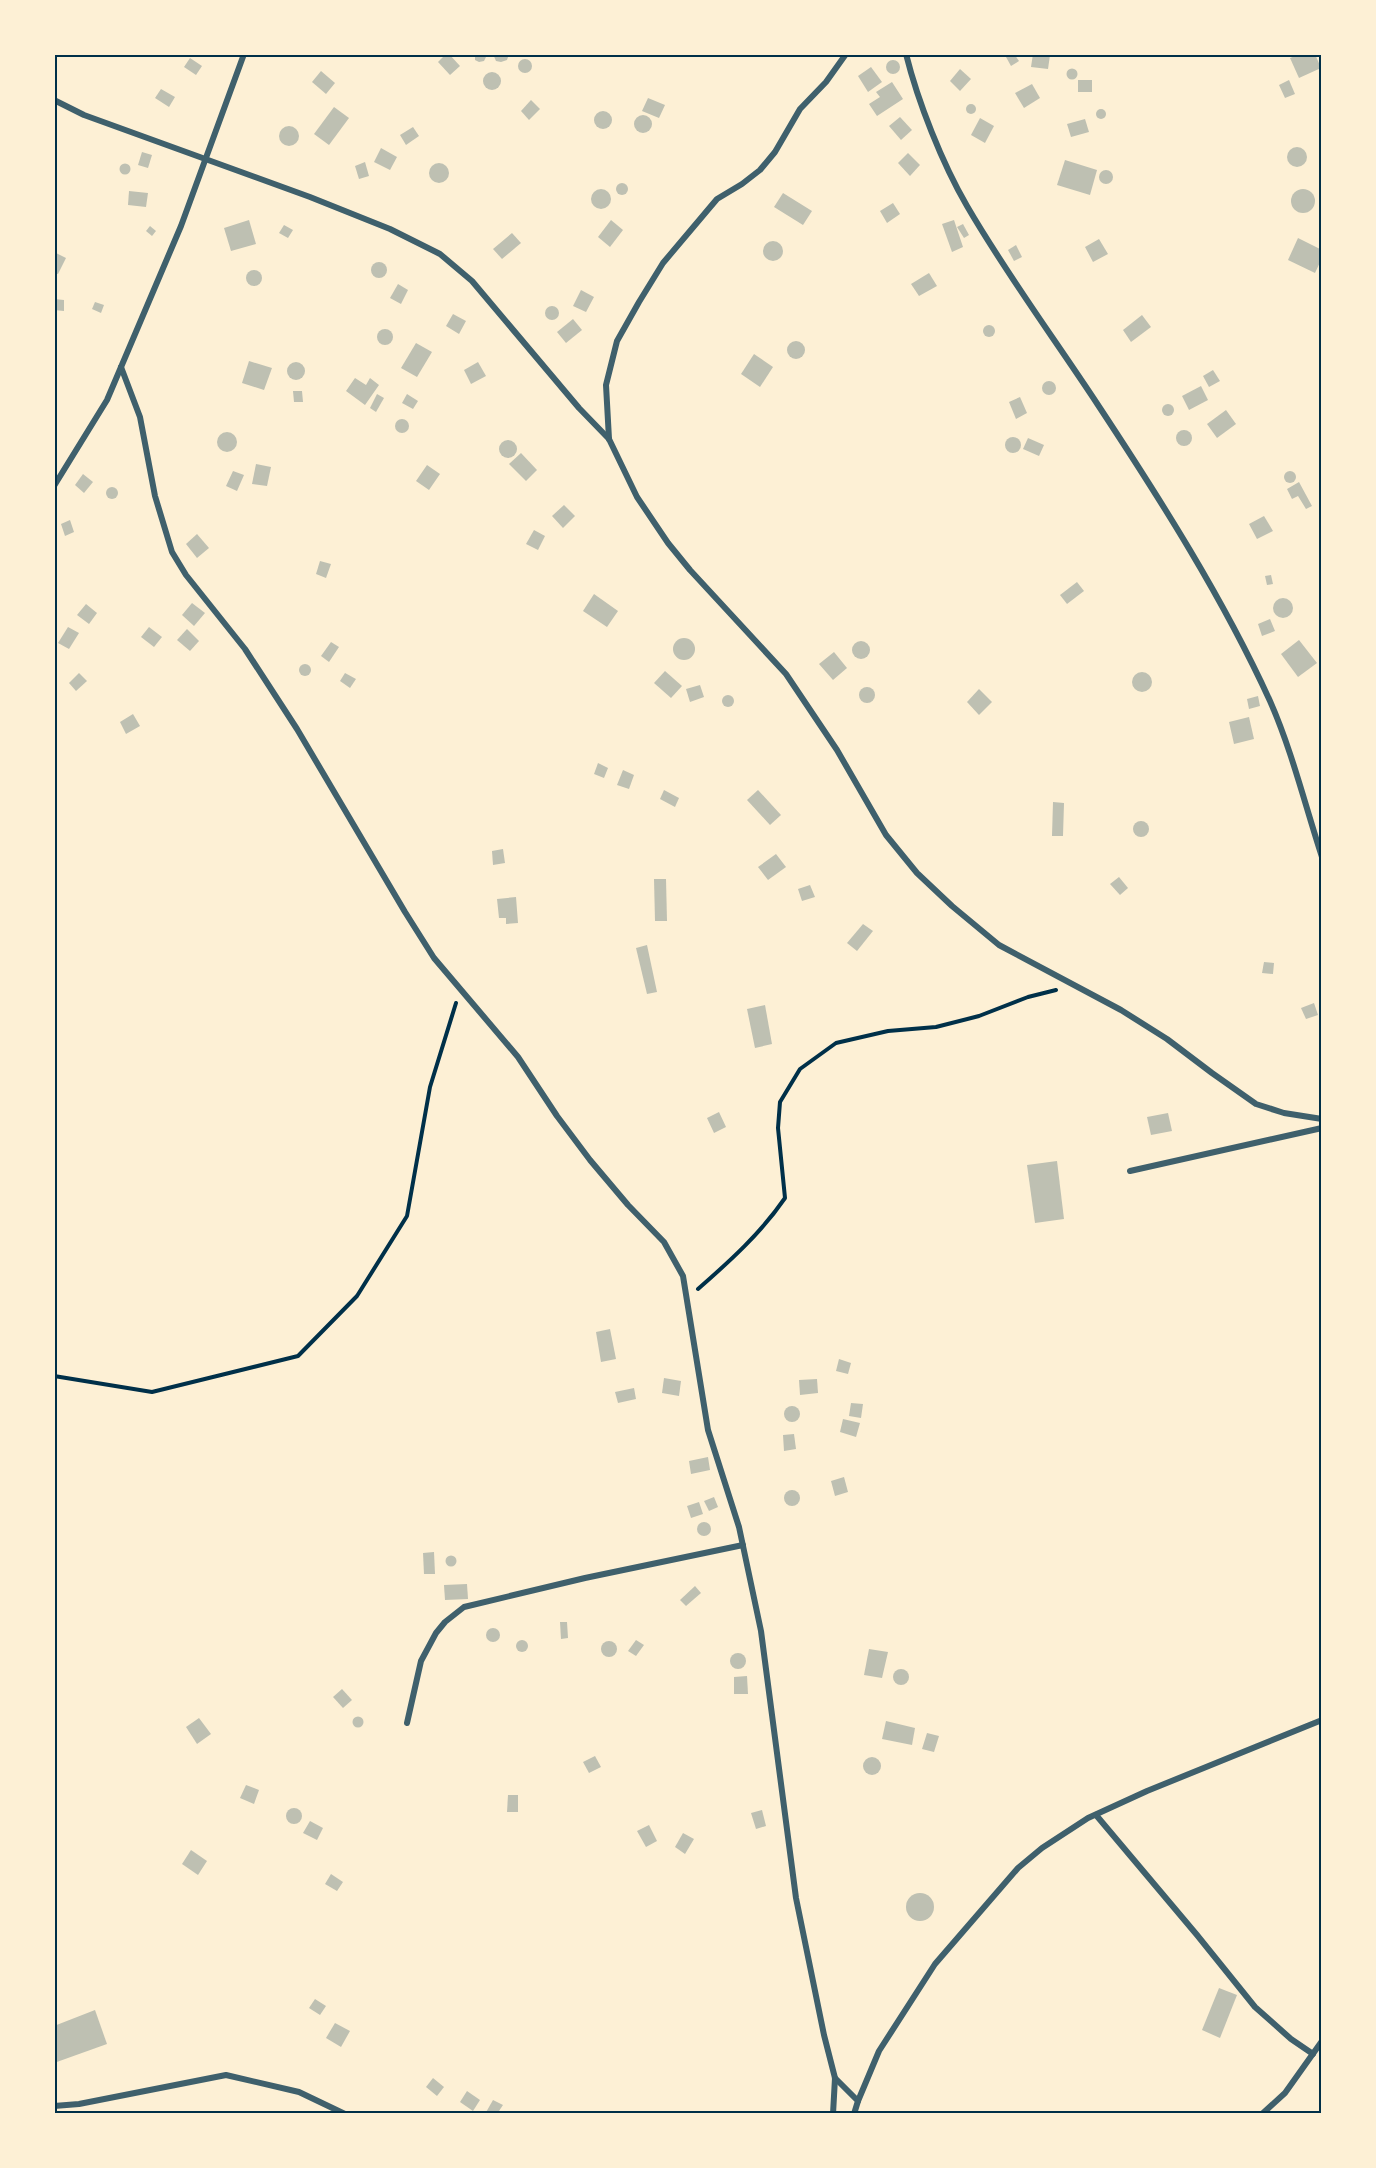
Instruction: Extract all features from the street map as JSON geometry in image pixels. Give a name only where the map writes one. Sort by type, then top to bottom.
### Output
[{"type":"street","points":[[54,486],[107,400],[206,161],[244,54]]},
{"type":"street","points":[[609,439],[606,385],[617,341],[663,263],[717,199],[760,170],[775,152],[800,109],[826,82],[846,54]]},
{"type":"street","points":[[906,54],[914,85],[966,204],[1005,268],[1098,405],[1152,490],[1237,635],[1270,702],[1293,760],[1322,857]]},
{"type":"street","points":[[54,100],[84,115],[310,197],[380,225],[440,254],[472,281],[579,408],[609,439],[637,497],[668,543],[786,674],[837,750],[886,834],[917,873],[999,945],[1121,1010],[1167,1039],[1256,1104],[1284,1113],[1322,1119]]},
{"type":"street","points":[[121,367],[140,417],[155,496],[172,552],[186,575],[251,659],[297,729],[434,958],[518,1057],[556,1116],[590,1160],[628,1205],[664,1242],[683,1276],[708,1430],[743,1545],[761,1631],[796,1898],[834,2078],[833,2114]]},
{"type":"street","points":[[1130,1171],[1322,1128]]},
{"type":"street","points":[[407,1723],[421,1661],[436,1633],[445,1622],[464,1607],[585,1578],[743,1545]]},
{"type":"street","points":[[854,2114],[879,2051],[935,1964],[1018,1868],[1042,1848],[1096,1815],[1147,1791],[1322,1720]]},
{"type":"street","points":[[1096,1815],[1255,2007],[1291,2039],[1313,2054]]},
{"type":"street","points":[[1262,2114],[1285,2093],[1322,2041]]},
{"type":"street","points":[[54,2106],[79,2104],[226,2075],[299,2092],[345,2114]]},
{"type":"street","points":[[834,2078],[858,2102]]},
{"type":"path","points":[[686,1299],[744,1246],[772,1216],[785,1198],[778,1128],[780,1102],[800,1069],[836,1043],[888,1031],[936,1027],[979,1016],[1038,994],[1059,989],[1079,989]]},
{"type":"path","points":[[54,1376],[152,1392],[298,1356],[357,1296],[407,1216],[430,1087],[459,990]]},
{"type":"building","points":[[449,54],[460,66],[450,75],[438,62]]},
{"type":"building","points":[[475,54],[486,54],[484,61],[475,60]]},
{"type":"building","points":[[493,54],[509,54],[507,60],[501,62],[496,61]]},
{"type":"building","points":[[1012,54],[1019,61],[1011,66],[1006,57]]},
{"type":"building","points":[[1033,54],[1050,55],[1048,69],[1031,67]]},
{"type":"building","points":[[1300,54],[1315,54],[1321,68],[1299,78],[1290,58]]},
{"type":"building","points":[[190,58],[202,66],[196,75],[184,67]]},
{"type":"building","points":[[525,59],[530,61],[532,66],[530,71],[525,73],[520,71],[518,66],[520,61]]},
{"type":"building","points":[[890,60],[896,60],[900,67],[896,74],[890,74],[886,70],[886,64]]},
{"type":"building","points":[[871,67],[882,82],[868,92],[858,76]]},
{"type":"building","points":[[960,69],[971,79],[960,91],[950,81]]},
{"type":"building","points":[[1072,69],[1076,70],[1076,78],[1072,79],[1068,78],[1067,74],[1068,70]]},
{"type":"building","points":[[321,71],[335,83],[326,94],[312,82]]},
{"type":"building","points":[[488,72],[496,72],[501,77],[499,88],[488,90],[483,85],[483,77]]},
{"type":"building","points":[[1078,80],[1092,80],[1092,92],[1078,92]]},
{"type":"building","points":[[1289,80],[1295,94],[1285,98],[1279,85]]},
{"type":"building","points":[[892,82],[903,99],[877,116],[869,104],[880,97],[876,92]]},
{"type":"building","points":[[1032,84],[1040,98],[1024,108],[1015,93]]},
{"type":"building","points":[[161,89],[175,97],[169,107],[155,98]]},
{"type":"building","points":[[648,98],[665,105],[659,118],[642,111]]},
{"type":"building","points":[[531,100],[540,109],[529,120],[521,111]]},
{"type":"building","points":[[971,104],[976,109],[971,114],[966,109]]},
{"type":"building","points":[[334,107],[349,118],[329,145],[314,134]]},
{"type":"building","points":[[1101,109],[1106,114],[1101,119],[1096,114]]},
{"type":"building","points":[[599,111],[607,111],[612,116],[610,127],[599,129],[594,124],[594,116]]},
{"type":"building","points":[[639,115],[647,115],[652,120],[650,131],[639,133],[634,128],[634,120]]},
{"type":"building","points":[[900,117],[912,130],[901,140],[889,126]]},
{"type":"building","points":[[980,118],[994,126],[985,143],[971,135]]},
{"type":"building","points":[[1085,119],[1089,132],[1071,137],[1067,124]]},
{"type":"building","points":[[285,126],[293,126],[299,132],[299,140],[293,146],[285,146],[279,140],[279,132]]},
{"type":"building","points":[[413,127],[419,136],[406,145],[400,135]]},
{"type":"building","points":[[1297,147],[1304,150],[1307,157],[1304,164],[1297,167],[1290,164],[1287,157],[1290,150]]},
{"type":"building","points":[[381,148],[397,157],[390,170],[374,162]]},
{"type":"building","points":[[142,152],[152,155],[148,168],[138,165]]},
{"type":"building","points":[[908,153],[920,165],[910,176],[898,163]]},
{"type":"building","points":[[1065,160],[1097,170],[1090,195],[1057,185]]},
{"type":"building","points":[[365,162],[369,176],[359,179],[355,166]]},
{"type":"building","points":[[125,163],[131,169],[125,175],[119,169]]},
{"type":"building","points":[[439,163],[446,166],[449,173],[446,180],[439,183],[432,180],[429,173],[432,166]]},
{"type":"building","points":[[1106,170],[1111,172],[1113,177],[1111,182],[1106,184],[1101,182],[1099,177],[1101,172]]},
{"type":"building","points":[[624,183],[628,189],[624,195],[620,195],[616,187]]},
{"type":"building","points":[[601,189],[608,192],[611,199],[608,206],[601,209],[594,206],[591,199],[594,192]]},
{"type":"building","points":[[1303,189],[1311,193],[1315,201],[1311,209],[1303,213],[1295,209],[1291,201],[1295,193]]},
{"type":"building","points":[[129,191],[148,193],[146,207],[128,205]]},
{"type":"building","points":[[783,193],[812,211],[803,225],[774,207]]},
{"type":"building","points":[[893,203],[900,214],[887,223],[880,211]]},
{"type":"building","points":[[249,220],[256,244],[231,251],[224,228]]},
{"type":"building","points":[[611,220],[623,230],[610,247],[598,237]]},
{"type":"building","points":[[954,220],[963,247],[952,252],[942,224]]},
{"type":"building","points":[[963,224],[969,235],[964,238],[957,227]]},
{"type":"building","points":[[284,225],[293,230],[288,238],[279,233]]},
{"type":"building","points":[[150,226],[156,231],[152,236],[146,231]]},
{"type":"building","points":[[512,233],[521,243],[502,259],[493,249]]},
{"type":"building","points":[[1298,238],[1322,250],[1322,258],[1315,273],[1288,260]]},
{"type":"building","points":[[1099,239],[1108,254],[1093,262],[1085,247]]},
{"type":"building","points":[[769,241],[777,241],[783,247],[783,255],[777,261],[769,261],[763,255],[763,247]]},
{"type":"building","points":[[1016,245],[1022,257],[1014,261],[1008,250]]},
{"type":"building","points":[[54,252],[66,258],[58,274],[54,273]]},
{"type":"building","points":[[376,262],[382,262],[387,270],[385,276],[376,278],[371,273],[371,267]]},
{"type":"building","points":[[254,270],[262,278],[254,286],[246,278]]},
{"type":"building","points":[[929,273],[937,286],[919,296],[911,284]]},
{"type":"building","points":[[398,284],[408,290],[401,304],[390,298]]},
{"type":"building","points":[[581,290],[594,297],[586,312],[573,306]]},
{"type":"building","points":[[54,299],[64,300],[64,311],[54,310]]},
{"type":"building","points":[[95,302],[104,305],[101,313],[92,309]]},
{"type":"building","points":[[549,306],[555,306],[559,313],[555,320],[549,320],[545,316],[545,310]]},
{"type":"building","points":[[453,314],[466,321],[459,334],[446,326]]},
{"type":"building","points":[[1142,315],[1151,327],[1131,342],[1123,330]]},
{"type":"building","points":[[573,319],[582,330],[566,343],[557,332]]},
{"type":"building","points":[[991,325],[995,331],[991,337],[987,337],[983,329]]},
{"type":"building","points":[[382,329],[388,329],[393,337],[391,343],[382,345],[377,340],[377,334]]},
{"type":"building","points":[[796,341],[802,344],[805,350],[802,356],[796,359],[790,356],[787,350],[790,344]]},
{"type":"building","points":[[416,343],[432,352],[417,377],[401,368]]},
{"type":"building","points":[[754,354],[773,367],[760,387],[741,374]]},
{"type":"building","points":[[249,361],[272,368],[264,390],[242,383]]},
{"type":"building","points":[[296,362],[302,365],[305,371],[302,377],[296,380],[290,377],[287,371],[290,365]]},
{"type":"building","points":[[478,362],[486,376],[471,384],[464,370]]},
{"type":"building","points":[[1213,370],[1220,381],[1209,387],[1203,376]]},
{"type":"building","points":[[355,378],[366,385],[370,378],[379,385],[365,405],[346,391]]},
{"type":"building","points":[[1049,381],[1054,383],[1056,388],[1054,393],[1049,395],[1044,393],[1042,388],[1044,383]]},
{"type":"building","points":[[1201,386],[1208,400],[1189,410],[1182,396]]},
{"type":"building","points":[[293,391],[302,391],[303,402],[294,402]]},
{"type":"building","points":[[377,394],[384,398],[376,412],[370,408]]},
{"type":"building","points":[[407,394],[418,401],[413,409],[402,403]]},
{"type":"building","points":[[1020,397],[1027,413],[1016,419],[1009,402]]},
{"type":"building","points":[[1170,404],[1174,410],[1170,416],[1166,416],[1162,408]]},
{"type":"building","points":[[1226,410],[1236,424],[1217,438],[1207,424]]},
{"type":"building","points":[[399,419],[405,419],[409,426],[405,433],[399,433],[395,429],[395,423]]},
{"type":"building","points":[[1184,430],[1192,438],[1184,446],[1176,438]]},
{"type":"building","points":[[227,432],[234,435],[237,442],[234,449],[227,452],[220,449],[217,442],[220,435]]},
{"type":"building","points":[[1013,437],[1019,439],[1021,445],[1019,451],[1013,453],[1007,451],[1005,445],[1007,439]]},
{"type":"building","points":[[1028,438],[1044,445],[1039,456],[1023,449]]},
{"type":"building","points":[[508,440],[514,443],[517,449],[514,455],[508,458],[502,455],[499,449],[502,443]]},
{"type":"building","points":[[521,453],[537,470],[526,481],[509,464]]},
{"type":"building","points":[[256,464],[271,467],[267,486],[252,484]]},
{"type":"building","points":[[427,465],[440,474],[429,490],[416,481]]},
{"type":"building","points":[[233,471],[244,475],[237,491],[226,486]]},
{"type":"building","points":[[1290,471],[1296,477],[1290,483],[1284,477]]},
{"type":"building","points":[[83,474],[93,482],[84,493],[75,485]]},
{"type":"building","points":[[1299,482],[1312,506],[1306,509],[1298,496],[1292,499],[1287,489]]},
{"type":"building","points":[[112,487],[118,493],[112,499],[106,493]]},
{"type":"building","points":[[564,505],[575,516],[563,528],[552,516]]},
{"type":"building","points":[[1264,516],[1273,531],[1257,539],[1249,524]]},
{"type":"building","points":[[70,520],[74,532],[65,536],[61,524]]},
{"type":"building","points":[[534,530],[545,536],[538,550],[526,544]]},
{"type":"building","points":[[197,534],[209,548],[197,558],[186,544]]},
{"type":"building","points":[[320,561],[331,564],[326,578],[316,574]]},
{"type":"building","points":[[1271,575],[1273,584],[1267,585],[1265,576]]},
{"type":"building","points":[[1077,582],[1084,591],[1067,604],[1060,595]]},
{"type":"building","points":[[594,594],[618,611],[607,627],[583,611]]},
{"type":"building","points":[[1283,598],[1290,601],[1293,608],[1290,615],[1283,618],[1276,615],[1273,608],[1276,601]]},
{"type":"building","points":[[192,603],[205,613],[194,626],[182,615]]},
{"type":"building","points":[[86,604],[97,613],[89,624],[77,615]]},
{"type":"building","points":[[1270,619],[1275,631],[1262,636],[1258,624]]},
{"type":"building","points":[[68,627],[79,633],[69,649],[58,643]]},
{"type":"building","points":[[149,627],[162,637],[154,647],[141,637]]},
{"type":"building","points":[[187,629],[199,641],[190,651],[177,640]]},
{"type":"building","points":[[684,638],[692,641],[695,649],[692,657],[684,660],[676,657],[673,649],[676,641]]},
{"type":"building","points":[[1299,640],[1317,663],[1298,677],[1281,654]]},
{"type":"building","points":[[861,641],[867,644],[870,650],[867,656],[861,659],[855,656],[852,650],[855,644]]},
{"type":"building","points":[[331,642],[339,647],[329,662],[321,656]]},
{"type":"building","points":[[834,652],[847,668],[833,680],[819,664]]},
{"type":"building","points":[[307,664],[311,670],[307,676],[303,676],[299,668]]},
{"type":"building","points":[[665,671],[682,686],[671,698],[654,683]]},
{"type":"building","points":[[1138,672],[1146,672],[1152,678],[1152,686],[1146,692],[1138,692],[1132,686],[1132,678]]},
{"type":"building","points":[[79,673],[87,681],[76,691],[69,683]]},
{"type":"building","points":[[345,673],[356,679],[350,688],[340,681]]},
{"type":"building","points":[[700,685],[704,697],[690,702],[686,689]]},
{"type":"building","points":[[867,687],[875,695],[867,703],[859,695]]},
{"type":"building","points":[[979,689],[992,702],[979,715],[967,702]]},
{"type":"building","points":[[730,695],[734,701],[730,707],[726,707],[722,699]]},
{"type":"building","points":[[1258,696],[1260,706],[1249,709],[1247,699]]},
{"type":"building","points":[[133,714],[140,726],[126,734],[120,722]]},
{"type":"building","points":[[1249,717],[1254,739],[1234,744],[1229,722]]},
{"type":"building","points":[[598,763],[608,768],[604,778],[594,774]]},
{"type":"building","points":[[623,770],[634,775],[629,789],[617,785]]},
{"type":"building","points":[[664,790],[679,798],[675,807],[660,799]]},
{"type":"building","points":[[758,790],[781,815],[770,825],[747,800]]},
{"type":"building","points":[[1053,802],[1064,803],[1063,836],[1052,836]]},
{"type":"building","points":[[1141,821],[1147,823],[1149,829],[1147,835],[1141,837],[1135,835],[1133,829],[1135,823]]},
{"type":"building","points":[[503,849],[505,863],[493,865],[492,851]]},
{"type":"building","points":[[776,854],[786,867],[768,880],[758,867]]},
{"type":"building","points":[[1119,877],[1128,888],[1120,895],[1110,884]]},
{"type":"building","points":[[654,879],[666,879],[667,921],[655,921]]},
{"type":"building","points":[[810,885],[815,897],[802,901],[798,889]]},
{"type":"building","points":[[516,897],[518,923],[506,924],[506,918],[499,918],[497,899]]},
{"type":"building","points":[[863,924],[873,931],[857,951],[847,943]]},
{"type":"building","points":[[647,945],[657,992],[647,994],[636,948]]},
{"type":"building","points":[[1264,962],[1274,963],[1273,974],[1262,973]]},
{"type":"building","points":[[1314,1003],[1318,1015],[1306,1019],[1301,1008]]},
{"type":"building","points":[[765,1005],[772,1044],[755,1048],[747,1009]]},
{"type":"building","points":[[719,1112],[726,1127],[714,1133],[707,1118]]},
{"type":"building","points":[[1168,1113],[1172,1131],[1151,1135],[1147,1117]]},
{"type":"building","points":[[1057,1161],[1064,1219],[1035,1223],[1027,1165]]},
{"type":"building","points":[[610,1329],[616,1359],[601,1362],[596,1332]]},
{"type":"building","points":[[839,1359],[851,1363],[848,1374],[836,1371]]},
{"type":"building","points":[[664,1378],[681,1381],[679,1396],[662,1393]]},
{"type":"building","points":[[817,1379],[818,1393],[800,1395],[799,1380]]},
{"type":"building","points":[[634,1388],[636,1399],[618,1403],[615,1392]]},
{"type":"building","points":[[851,1403],[863,1404],[861,1418],[849,1416]]},
{"type":"building","points":[[792,1406],[800,1414],[792,1422],[784,1414]]},
{"type":"building","points":[[843,1419],[860,1423],[856,1437],[840,1432]]},
{"type":"building","points":[[794,1434],[796,1449],[784,1451],[783,1435]]},
{"type":"building","points":[[708,1457],[710,1470],[691,1474],[689,1461]]},
{"type":"building","points":[[844,1477],[848,1492],[835,1496],[831,1481]]},
{"type":"building","points":[[792,1490],[800,1498],[792,1506],[784,1498]]},
{"type":"building","points":[[714,1497],[718,1507],[709,1511],[704,1501]]},
{"type":"building","points":[[699,1502],[703,1514],[691,1518],[687,1506]]},
{"type":"building","points":[[701,1522],[707,1522],[711,1529],[707,1536],[701,1536],[697,1532],[697,1526]]},
{"type":"building","points":[[434,1552],[435,1574],[424,1574],[423,1553]]},
{"type":"building","points":[[451,1555],[457,1561],[451,1567],[445,1561]]},
{"type":"building","points":[[467,1584],[468,1599],[445,1600],[444,1585]]},
{"type":"building","points":[[695,1586],[701,1593],[686,1606],[680,1600]]},
{"type":"building","points":[[560,1622],[567,1622],[568,1638],[561,1639]]},
{"type":"building","points":[[490,1628],[496,1628],[500,1635],[496,1642],[490,1642],[486,1638],[486,1632]]},
{"type":"building","points":[[522,1640],[528,1646],[522,1652],[516,1646]]},
{"type":"building","points":[[636,1640],[644,1645],[636,1656],[628,1651]]},
{"type":"building","points":[[606,1641],[612,1641],[617,1649],[615,1655],[606,1657],[601,1652],[601,1646]]},
{"type":"building","points":[[869,1649],[888,1652],[882,1678],[864,1675]]},
{"type":"building","points":[[738,1653],[746,1661],[738,1669],[730,1661]]},
{"type":"building","points":[[898,1669],[904,1669],[909,1677],[907,1683],[898,1685],[893,1680],[893,1674]]},
{"type":"building","points":[[747,1676],[748,1694],[734,1694],[734,1677]]},
{"type":"building","points":[[342,1689],[352,1700],[343,1708],[333,1697]]},
{"type":"building","points":[[358,1716],[364,1722],[358,1728],[352,1722]]},
{"type":"building","points":[[199,1718],[211,1734],[197,1744],[186,1727]]},
{"type":"building","points":[[886,1721],[915,1728],[912,1745],[882,1739]]},
{"type":"building","points":[[927,1733],[939,1736],[934,1752],[922,1749]]},
{"type":"building","points":[[595,1756],[601,1767],[589,1773],[583,1762]]},
{"type":"building","points":[[868,1757],[876,1757],[881,1762],[879,1773],[868,1775],[863,1770],[863,1762]]},
{"type":"building","points":[[246,1785],[259,1790],[254,1804],[240,1798]]},
{"type":"building","points":[[508,1795],[518,1795],[518,1812],[507,1812]]},
{"type":"building","points":[[294,1808],[300,1810],[302,1816],[300,1822],[294,1824],[288,1822],[286,1816],[288,1810]]},
{"type":"building","points":[[762,1810],[766,1826],[756,1829],[751,1813]]},
{"type":"building","points":[[310,1821],[323,1828],[317,1840],[303,1833]]},
{"type":"building","points":[[649,1825],[657,1841],[646,1847],[637,1831]]},
{"type":"building","points":[[683,1833],[694,1839],[685,1854],[675,1847]]},
{"type":"building","points":[[191,1850],[207,1861],[198,1875],[182,1864]]},
{"type":"building","points":[[331,1874],[343,1882],[337,1891],[325,1884]]},
{"type":"building","points":[[920,1893],[930,1897],[934,1907],[930,1917],[920,1921],[910,1917],[906,1907],[910,1897]]},
{"type":"building","points":[[1219,1988],[1237,1995],[1220,2038],[1202,2030]]},
{"type":"building","points":[[315,1999],[326,2006],[320,2015],[309,2008]]},
{"type":"building","points":[[95,2010],[107,2044],[54,2063],[54,2026]]},
{"type":"building","points":[[335,2023],[350,2031],[341,2047],[326,2038]]},
{"type":"building","points":[[433,2078],[444,2087],[437,2096],[426,2087]]},
{"type":"building","points":[[467,2091],[480,2100],[473,2111],[460,2102]]},
{"type":"building","points":[[493,2100],[503,2105],[497,2114],[485,2114]]}]
